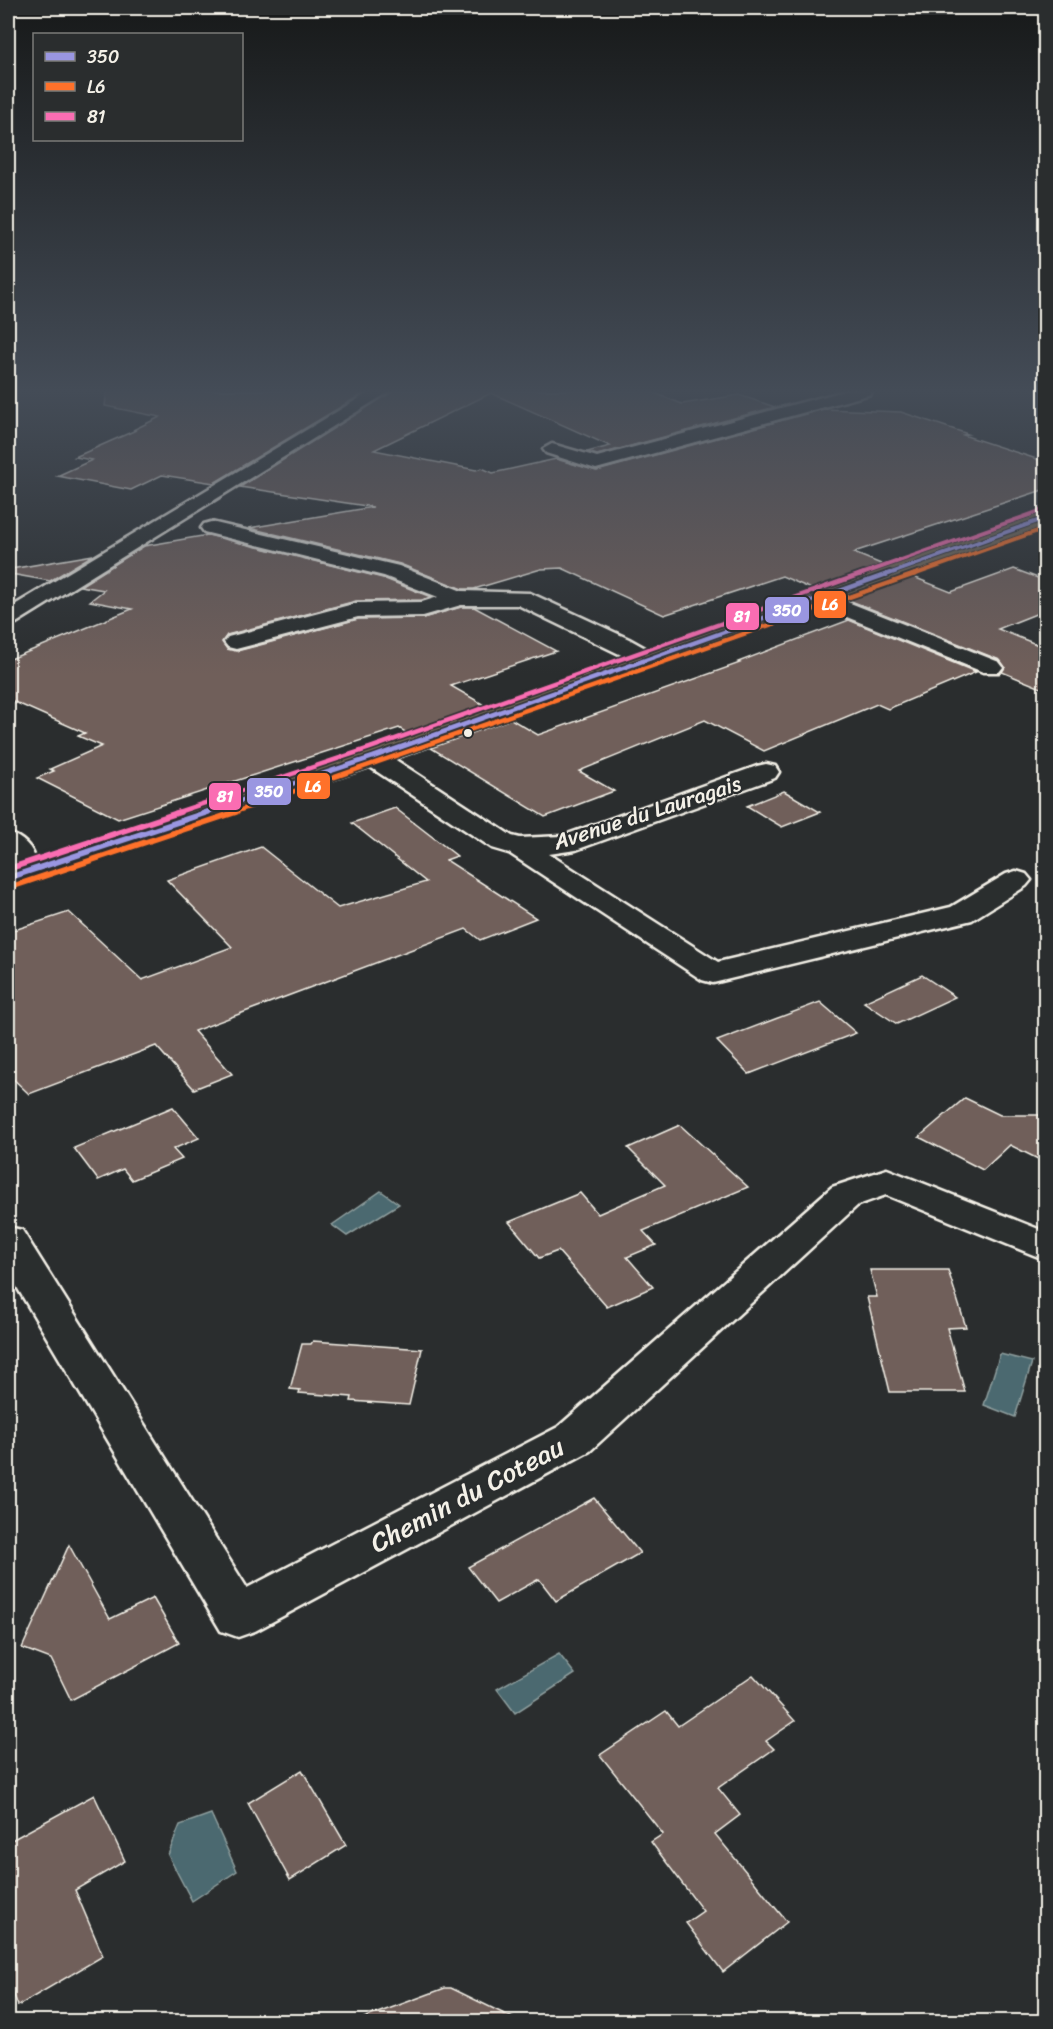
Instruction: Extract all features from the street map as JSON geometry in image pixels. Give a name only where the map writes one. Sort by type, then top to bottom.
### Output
[{"type":"main road","points":[[10,877],[373,757],[1046,518]]},
{"type":"street","points":[[8,618],[228,485]]},
{"type":"street","points":[[211,528],[391,571],[459,598]]},
{"type":"street","points":[[237,642],[357,610],[423,609],[459,598],[522,598],[648,659]]},
{"type":"street","points":[[820,598],[992,667]]},
{"type":"street","name":"Avenue du Lauragais","points":[[373,757],[501,842],[519,847],[566,844],[766,772]]},
{"type":"street","points":[[8,842],[20,854],[21,862],[10,877]]},
{"type":"street","points":[[519,847],[713,973],[962,914],[1016,880]]},
{"type":"street","name":"Chemin du Coteau","points":[[8,1240],[238,1616],[574,1439],[845,1196],[887,1181],[1046,1247]]},
{"type":"water","points":[[381,1191],[399,1204],[347,1236],[332,1225]]},
{"type":"water","points":[[1000,1354],[1032,1362],[1015,1417],[984,1405]]},
{"type":"water","points":[[559,1654],[575,1674],[515,1713],[497,1689]]},
{"type":"water","points":[[211,1814],[237,1871],[192,1901],[168,1855],[180,1825]]},
{"type":"building","points":[[103,485],[142,485],[131,490]]},
{"type":"building","points":[[244,485],[1046,485],[1046,489],[857,551],[854,553],[886,566],[820,589],[814,590],[782,576],[664,615],[562,568],[541,569],[474,589],[462,589],[400,564],[249,528],[373,507],[240,487]]},
{"type":"building","points":[[208,535],[383,578],[431,597],[422,600],[356,601],[227,635],[222,642],[227,649],[237,651],[358,619],[423,618],[461,607],[474,607],[556,651],[451,686],[486,706],[407,733],[399,728],[118,819],[37,778],[54,771],[50,769],[102,746],[78,736],[85,733],[8,699],[8,660],[132,609],[90,601],[104,590],[80,586],[144,546]]},
{"type":"building","points":[[93,555],[50,581],[11,574],[11,569]]},
{"type":"building","points":[[1014,569],[1046,581],[1046,610],[998,629],[1046,648],[1046,690],[1002,672],[1005,667],[1000,660],[846,599],[911,576],[951,592]]},
{"type":"building","points":[[849,620],[976,672],[888,709],[877,704],[764,751],[705,720],[579,771],[614,791],[545,817],[431,748],[511,719],[538,735],[740,663],[738,662]]},
{"type":"building","points":[[784,791],[820,812],[782,827],[747,806]]},
{"type":"building","points":[[395,808],[457,856],[446,860],[536,918],[480,940],[466,929],[194,1031],[232,1074],[194,1089],[156,1046],[29,1094],[8,1074],[8,932],[69,912],[142,980],[232,947],[167,880],[261,847],[338,908],[426,882],[352,823]]},
{"type":"building","points":[[922,975],[955,997],[897,1024],[864,1002]]},
{"type":"building","points":[[820,1002],[856,1033],[749,1074],[717,1041]]},
{"type":"building","points":[[965,1098],[1000,1115],[1046,1115],[1046,1163],[1010,1145],[983,1170],[919,1137]]},
{"type":"building","points":[[173,1107],[199,1138],[173,1149],[182,1159],[132,1180],[123,1169],[98,1180],[74,1148]]},
{"type":"building","points":[[680,1125],[748,1187],[643,1231],[656,1245],[627,1257],[653,1287],[607,1307],[558,1251],[539,1258],[509,1222],[580,1193],[598,1214],[665,1185],[628,1148]]},
{"type":"building","points":[[870,1270],[948,1270],[966,1327],[947,1328],[965,1392],[890,1392],[867,1297],[877,1297]]},
{"type":"building","points":[[313,1341],[422,1349],[409,1405],[351,1401],[352,1397],[299,1393],[300,1390],[290,1389],[302,1344],[311,1344]]},
{"type":"building","points":[[594,1498],[640,1553],[556,1601],[539,1579],[496,1603],[468,1567]]},
{"type":"building","points":[[69,1545],[110,1619],[153,1598],[179,1643],[71,1700],[51,1659],[22,1648]]},
{"type":"building","points":[[753,1675],[795,1721],[766,1741],[774,1749],[718,1788],[740,1815],[715,1834],[787,1922],[723,1972],[686,1923],[703,1911],[651,1842],[663,1834],[600,1755],[666,1711],[678,1726]]},
{"type":"building","points":[[302,1770],[346,1845],[290,1880],[248,1803]]},
{"type":"building","points":[[94,1795],[125,1861],[75,1890],[103,1956],[18,2006],[8,1979],[8,1842]]},
{"type":"building","points":[[445,1988],[451,1988],[521,2022],[365,2022],[364,2018]]},
{"type":"transit line","name":"81","points":[[8,869],[370,748],[1043,510]]},
{"type":"transit line","name":"350","points":[[8,878],[373,757],[1046,518]]},
{"type":"transit line","name":"L6","points":[[11,887],[376,765],[1046,528]]}]
